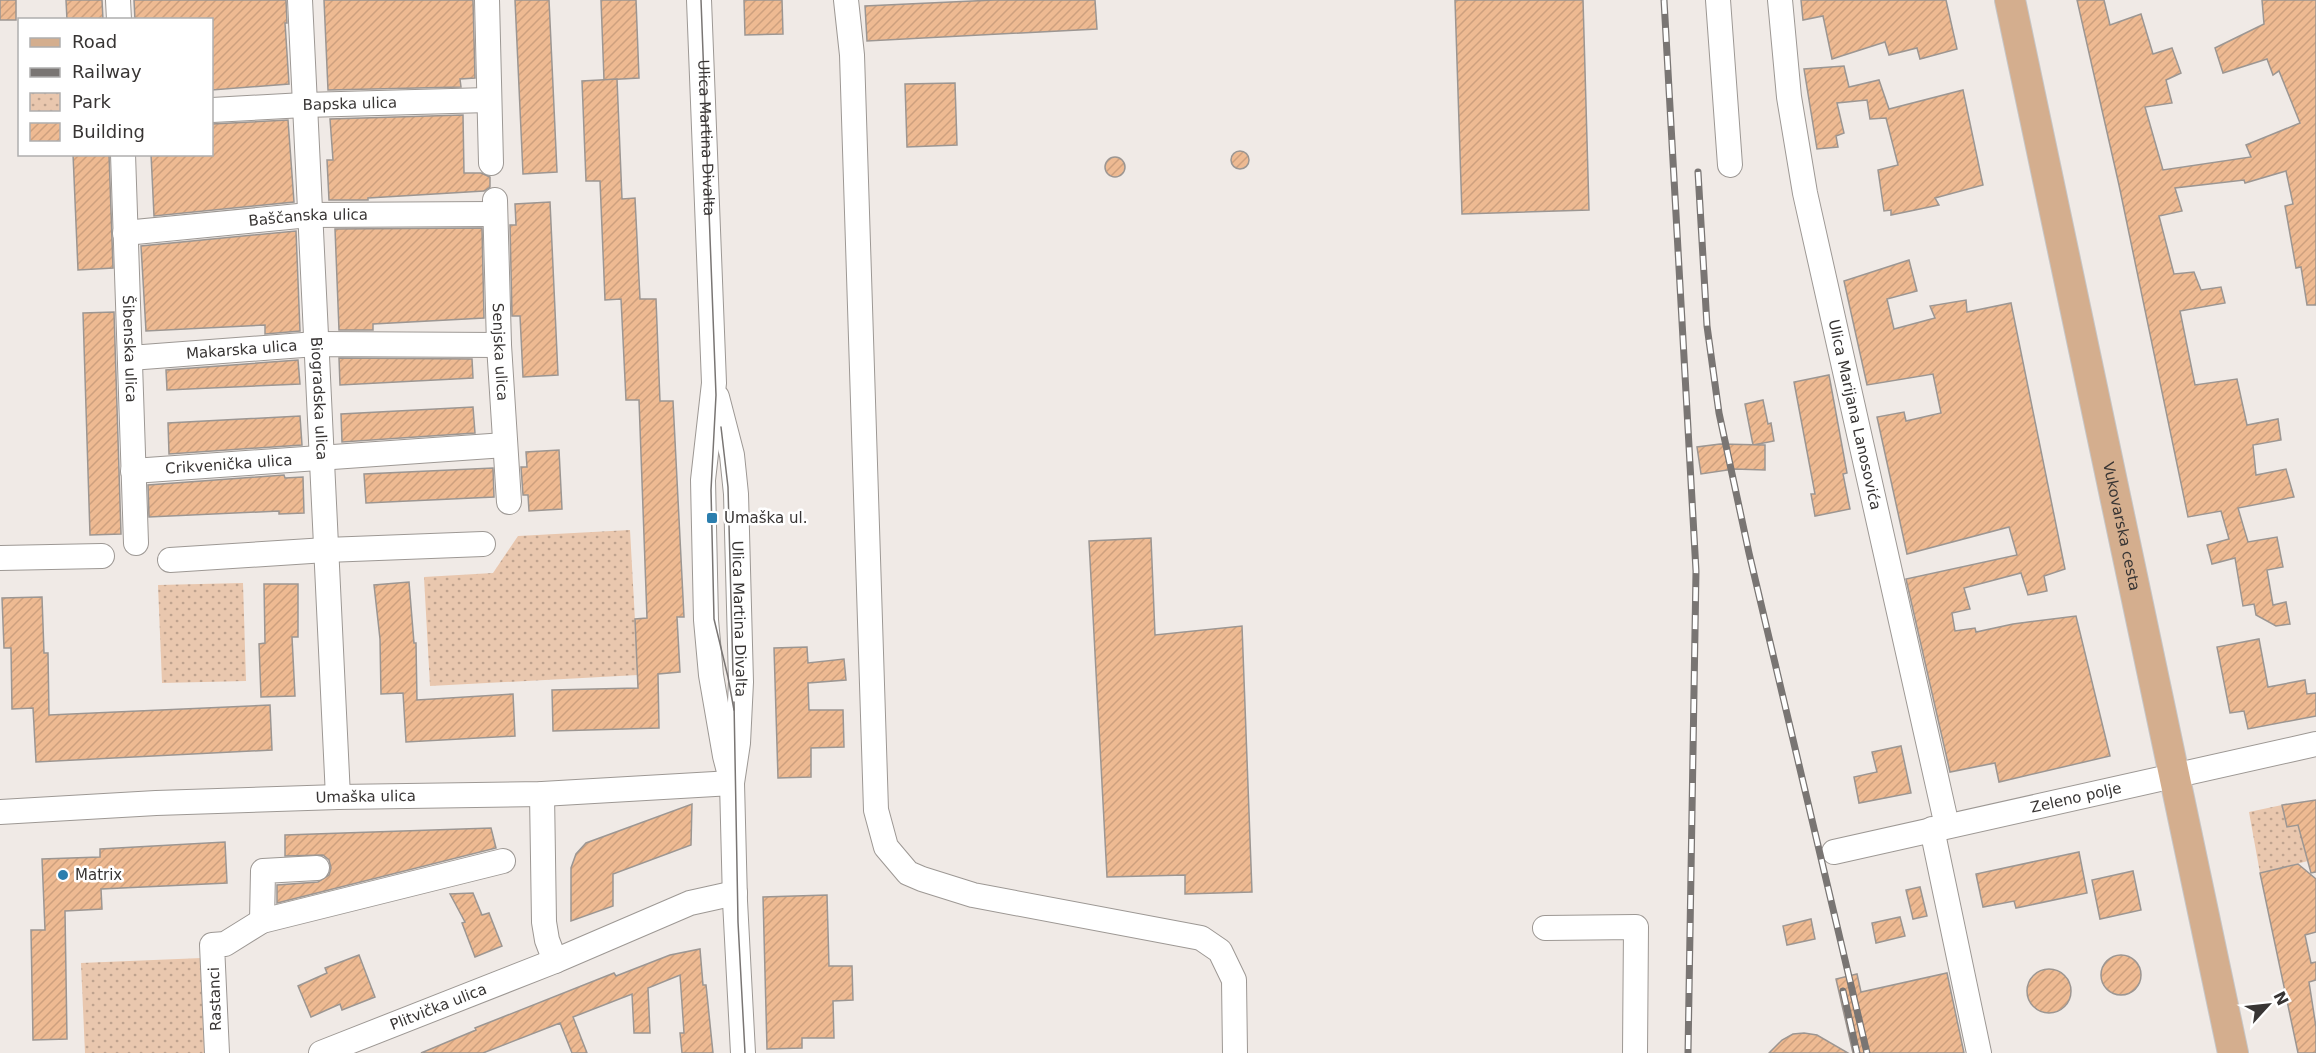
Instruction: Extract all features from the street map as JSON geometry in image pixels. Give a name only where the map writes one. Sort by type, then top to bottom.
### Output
[{"type":"main road","name":"Vukovarska cesta","points":[[2010,0],[2234,1053]]},
{"type":"street","points":[[118,0],[119,18]]},
{"type":"street","name":"Biogradska ulica","points":[[300,0],[338,797]]},
{"type":"street","points":[[487,0],[491,163]]},
{"type":"street","name":"Ulica Martina Divalta","points":[[699,0],[714,383],[704,480],[708,652],[720,730],[732,783]]},
{"type":"street","points":[[846,0],[853,79],[876,810],[886,847],[908,873],[973,895],[1202,938],[1220,951],[1234,980],[1235,1053]]},
{"type":"street","points":[[1718,0],[1730,165]]},
{"type":"street","name":"Ulica Marijana Lanosovića","points":[[1780,0],[1789,97],[1805,193],[1939,828],[1979,1053]]},
{"type":"street","name":"Bapska ulica","points":[[213,110],[489,100]]},
{"type":"street","name":"Šibenska ulica","points":[[123,156],[136,543]]},
{"type":"street","name":"Baščanska ulica","points":[[125,233],[309,215],[495,207]]},
{"type":"street","name":"Senjska ulica","points":[[495,207],[499,345],[508,502]]},
{"type":"street","name":"Makarska ulica","points":[[130,358],[316,344],[499,345]]},
{"type":"street","name":"Ulica Martina Divalta","points":[[714,383],[732,455],[736,494],[741,682],[739,733],[732,783],[743,1053]]},
{"type":"street","name":"Crikvenička ulica","points":[[133,471],[505,445]]},
{"type":"street","points":[[170,560],[326,550],[483,544]]},
{"type":"street","points":[[0,558],[102,556]]},
{"type":"street","name":"Zeleno polje","points":[[1834,852],[2316,744]]},
{"type":"street","name":"Umaška ulica","points":[[0,812],[156,803],[542,794],[732,783]]},
{"type":"street","points":[[542,794],[544,922],[547,940],[555,961]]},
{"type":"street","points":[[317,868],[263,871],[262,921],[502,861]]},
{"type":"street","name":"Plitvička ulica","points":[[321,1053],[555,961],[690,903],[735,893]]},
{"type":"street","name":"Rastanci","points":[[217,1053],[212,945],[225,944],[262,921]]},
{"type":"street","points":[[1545,928],[1636,927],[1635,1053]]},
{"type":"green space","points":[[630,530],[638,675],[430,686],[424,577],[493,573],[518,536]]},
{"type":"green space","points":[[243,583],[246,681],[162,683],[158,585]]},
{"type":"green space","points":[[2282,805],[2287,827],[2298,825],[2308,861],[2260,873],[2249,812]]},
{"type":"green space","points":[[202,958],[206,1053],[85,1053],[81,963]]},
{"type":"building","points":[[0,0],[16,0],[16,20],[0,20]]},
{"type":"building","points":[[66,0],[102,0],[103,18],[67,18]]},
{"type":"building","points":[[134,0],[286,0],[287,23],[285,23],[289,84],[213,90],[213,18],[135,18]]},
{"type":"building","points":[[324,0],[473,0],[475,78],[460,79],[461,87],[328,90]]},
{"type":"building","points":[[515,0],[549,0],[557,172],[523,174]]},
{"type":"building","points":[[601,0],[636,0],[639,78],[604,80]]},
{"type":"building","points":[[744,0],[782,0],[783,34],[745,35]]},
{"type":"building","points":[[994,0],[1095,0],[1097,29],[867,41],[865,6]]},
{"type":"building","points":[[1455,0],[1583,0],[1589,210],[1462,214]]},
{"type":"building","points":[[1801,0],[1946,0],[1957,49],[1920,59],[1917,48],[1889,55],[1885,42],[1832,59],[1823,16],[1803,20]]},
{"type":"building","points":[[2077,0],[2104,0],[2110,25],[2141,14],[2153,54],[2172,48],[2181,73],[2166,80],[2172,103],[2145,107],[2163,170],[2251,157],[2246,145],[2300,123],[2279,71],[2273,75],[2267,59],[2223,73],[2215,48],[2264,24],[2262,0],[2316,0],[2316,305],[2307,305],[2301,267],[2296,268],[2285,206],[2293,204],[2286,171],[2245,183],[2244,180],[2175,188],[2182,211],[2159,216],[2174,274],[2194,272],[2201,290],[2221,287],[2225,303],[2180,311],[2195,385],[2237,379],[2247,425],[2278,419],[2281,440],[2253,445],[2256,475],[2286,469],[2294,497],[2238,508],[2248,542],[2277,537],[2283,567],[2267,570],[2273,605],[2286,602],[2290,624],[2276,626],[2256,615],[2254,604],[2243,606],[2235,558],[2212,564],[2207,545],[2229,539],[2221,511],[2188,517],[2119,185]]},
{"type":"building","points":[[1844,66],[1849,87],[1879,80],[1889,109],[1963,90],[1983,185],[1935,198],[1939,205],[1891,215],[1891,210],[1884,211],[1878,170],[1898,165],[1886,118],[1870,119],[1867,100],[1837,103],[1844,133],[1836,136],[1838,147],[1817,149],[1804,69]]},
{"type":"building","points":[[617,79],[622,199],[635,198],[640,299],[656,299],[660,401],[673,401],[684,617],[677,617],[680,672],[658,674],[659,728],[553,731],[552,690],[638,688],[635,619],[647,618],[639,400],[626,400],[621,299],[605,300],[600,181],[586,181],[582,81]]},
{"type":"building","points":[[955,83],[957,145],[907,147],[905,84]]},
{"type":"building","points":[[463,115],[464,173],[481,173],[490,177],[490,187],[484,191],[368,198],[368,200],[329,200],[327,160],[333,160],[330,119]]},
{"type":"building","points":[[288,120],[294,202],[154,216],[151,156],[213,156],[213,124]]},
{"type":"building","points":[[1240,151],[1246,154],[1249,160],[1246,166],[1240,169],[1234,166],[1231,160],[1234,154]]},
{"type":"building","points":[[73,156],[109,156],[113,268],[78,270]]},
{"type":"building","points":[[1115,157],[1122,160],[1125,167],[1122,174],[1115,177],[1108,174],[1105,167],[1108,160]]},
{"type":"building","points":[[550,202],[558,375],[523,377],[520,316],[512,316],[510,225],[516,225],[515,204]]},
{"type":"building","points":[[482,228],[484,318],[373,324],[373,330],[339,330],[335,229]]},
{"type":"building","points":[[296,231],[300,331],[265,334],[265,325],[146,331],[141,246]]},
{"type":"building","points":[[1909,260],[1917,291],[1887,299],[1894,329],[1935,318],[1930,306],[1966,300],[1967,312],[2011,303],[2065,569],[2044,576],[2047,591],[2028,595],[2021,573],[1964,588],[1970,609],[1952,613],[1955,631],[1975,628],[1976,632],[2013,624],[2076,616],[2110,756],[1999,782],[1995,763],[1950,772],[1906,579],[2017,555],[2009,527],[1907,554],[1877,417],[1904,412],[1906,421],[1941,413],[1933,374],[1867,385],[1844,281]]},
{"type":"building","points":[[114,312],[121,534],[90,535],[83,313]]},
{"type":"building","points":[[339,358],[472,359],[473,378],[340,385]]},
{"type":"building","points":[[298,360],[300,384],[167,390],[166,370]]},
{"type":"building","points":[[1829,375],[1847,473],[1843,474],[1850,509],[1815,516],[1811,494],[1815,494],[1794,382]]},
{"type":"building","points":[[1763,400],[1774,441],[1753,445],[1745,404]]},
{"type":"building","points":[[473,407],[475,433],[342,442],[341,414]]},
{"type":"building","points":[[300,416],[302,445],[169,454],[168,423]]},
{"type":"building","points":[[1720,444],[1765,445],[1765,470],[1734,469],[1701,474],[1697,447]]},
{"type":"building","points":[[559,450],[562,509],[529,511],[528,495],[523,495],[521,467],[527,467],[526,452]]},
{"type":"building","points":[[493,468],[494,497],[366,503],[364,474]]},
{"type":"building","points":[[284,475],[285,478],[303,477],[304,513],[279,514],[279,511],[149,517],[148,485]]},
{"type":"building","points":[[1151,538],[1155,635],[1242,626],[1252,892],[1185,894],[1185,875],[1107,877],[1089,541]]},
{"type":"building","points":[[409,582],[414,643],[416,643],[417,700],[513,694],[515,736],[406,742],[403,693],[381,694],[380,639],[374,585]]},
{"type":"building","points":[[264,584],[298,584],[298,637],[292,637],[295,696],[261,697],[259,644],[265,643]]},
{"type":"building","points":[[42,597],[44,653],[48,653],[49,715],[270,705],[272,750],[36,762],[33,708],[12,709],[11,648],[4,648],[2,598]]},
{"type":"building","points":[[2259,639],[2268,687],[2305,680],[2307,694],[2316,693],[2316,716],[2248,729],[2244,711],[2230,713],[2217,647]]},
{"type":"building","points":[[807,647],[808,663],[844,659],[846,680],[808,683],[809,710],[843,710],[844,747],[811,748],[811,777],[778,778],[774,648]]},
{"type":"building","points":[[1901,746],[1911,793],[1859,803],[1854,777],[1877,772],[1872,752]]},
{"type":"building","points":[[2316,800],[2316,872],[2311,873],[2298,825],[2287,827],[2282,805]]},
{"type":"building","points":[[692,804],[691,845],[613,874],[613,906],[571,921],[571,868],[576,854],[586,843]]},
{"type":"building","points":[[491,828],[496,848],[277,903],[277,885],[318,882],[329,875],[331,868],[329,860],[323,855],[285,856],[285,835]]},
{"type":"building","points":[[225,842],[227,883],[101,889],[102,909],[65,911],[67,1039],[33,1040],[31,930],[45,930],[42,859],[100,857],[100,849]]},
{"type":"building","points":[[2079,852],[2087,893],[2016,908],[2014,901],[1983,907],[1976,874]]},
{"type":"building","points":[[2298,864],[2316,879],[2316,932],[2305,935],[2311,963],[2316,962],[2316,980],[2309,982],[2316,1027],[2316,1053],[2298,1053],[2260,873]]},
{"type":"building","points":[[2133,871],[2141,910],[2100,919],[2092,880]]},
{"type":"building","points":[[1920,887],[1927,916],[1913,919],[1906,890]]},
{"type":"building","points":[[473,893],[482,915],[489,913],[502,946],[475,957],[462,923],[465,922],[450,894]]},
{"type":"building","points":[[827,895],[829,966],[852,966],[853,1000],[833,1001],[834,1038],[802,1038],[802,1048],[767,1049],[763,897]]},
{"type":"building","points":[[1900,917],[1905,936],[1876,943],[1872,923]]},
{"type":"building","points":[[1811,919],[1815,939],[1787,945],[1783,926]]},
{"type":"building","points":[[700,949],[713,1053],[682,1053],[680,1033],[684,1033],[680,975],[648,988],[650,1033],[634,1033],[632,994],[573,1017],[587,1053],[572,1053],[560,1023],[483,1053],[421,1053],[476,1030],[475,1028],[614,973],[616,976],[670,955]]},
{"type":"building","points":[[359,955],[375,997],[342,1010],[340,1004],[311,1017],[298,986],[327,973],[325,968]]},
{"type":"building","points":[[2121,955],[2135,961],[2141,975],[2135,989],[2121,995],[2107,989],[2101,975],[2107,961]]},
{"type":"building","points":[[2049,969],[2065,975],[2071,991],[2065,1007],[2049,1013],[2033,1007],[2027,991],[2033,975]]},
{"type":"building","points":[[1947,973],[1964,1053],[1853,1053],[1836,979],[1857,974],[1861,992]]},
{"type":"building","points":[[1793,1034],[1817,1035],[1848,1053],[1769,1053],[1782,1040]]},
{"type":"tram line","points":[[701,0],[716,395],[711,490],[714,619],[734,710]]},
{"type":"tram line","points":[[721,427],[728,487],[733,675]]},
{"type":"tram line","points":[[734,702],[738,922],[745,1053]]},
{"type":"railway","points":[[1664,0],[1696,571],[1688,1053]]},
{"type":"railway","points":[[1698,172],[1707,326],[1719,413],[1749,553],[1867,1053]]},
{"type":"railway","points":[[1843,991],[1857,1053]]},
{"type":"place","name":"Umaška ul.","points":[[712,518]]},
{"type":"place","name":"Matrix","points":[[63,875]]}]
